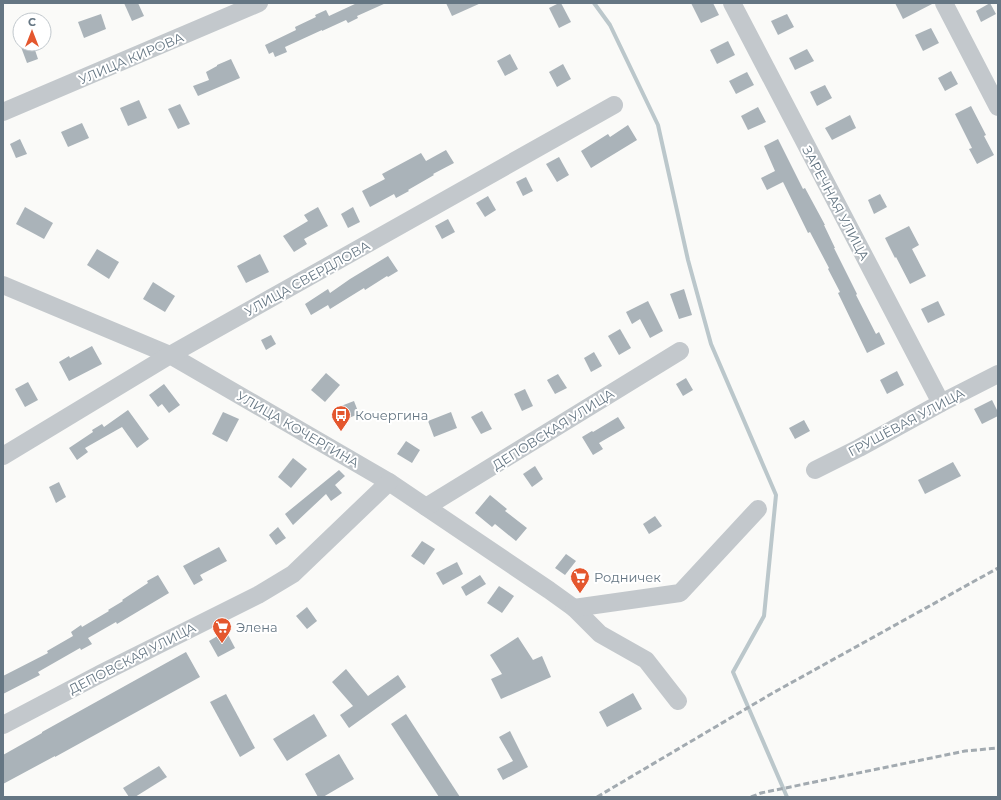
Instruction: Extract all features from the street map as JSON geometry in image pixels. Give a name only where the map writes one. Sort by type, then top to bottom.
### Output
[{"type":"street","name":"УЛИЦА КИРОВА","points":[[3,112],[259,3]]},
{"type":"street","name":"ЗАРЕЧНАЯ УЛИЦА","points":[[732,3],[941,403]]},
{"type":"street","points":[[944,3],[998,107]]},
{"type":"street","name":"УЛИЦА СВЕРДЛОВА","points":[[3,456],[170,355],[614,105]]},
{"type":"street","name":"УЛИЦА КОЧЕРГИНА","points":[[3,285],[170,355],[389,482],[574,608],[600,634],[646,660],[678,701]]},
{"type":"street","name":"ДЕПОВСКАЯ УЛИЦА","points":[[426,507],[680,351]]},
{"type":"street","name":"ГРУШЁВАЯ УЛИЦА","points":[[815,470],[998,374]]},
{"type":"street","name":"ДЕПОВСКАЯ УЛИЦА","points":[[3,726],[102,672],[258,595],[293,574],[389,482]]},
{"type":"street","points":[[574,608],[680,593],[758,509]]},
{"type":"building","points":[[124,3],[138,3],[144,16],[132,21]]},
{"type":"building","points":[[357,3],[386,3],[357,16],[358,18],[348,23],[346,20],[285,47],[287,52],[275,57],[273,52],[269,54],[265,45],[296,30],[295,27],[316,17],[315,15],[326,10],[329,16]]},
{"type":"building","points":[[446,3],[481,3],[452,16]]},
{"type":"building","points":[[561,3],[571,22],[559,28],[549,8]]},
{"type":"building","points":[[691,3],[713,3],[719,15],[701,23]]},
{"type":"building","points":[[895,3],[934,3],[903,19]]},
{"type":"building","points":[[990,3],[996,14],[981,22],[976,11]]},
{"type":"building","points":[[101,14],[106,29],[84,38],[78,22]]},
{"type":"building","points":[[787,14],[794,27],[778,35],[771,21]]},
{"type":"building","points":[[931,28],[939,43],[923,51],[915,35]]},
{"type":"building","points":[[728,41],[735,55],[717,64],[710,50]]},
{"type":"building","points":[[807,49],[814,61],[795,70],[789,58]]},
{"type":"building","points":[[23,52],[36,52],[38,59],[27,63]]},
{"type":"building","points":[[510,54],[518,69],[505,76],[497,61]]},
{"type":"building","points":[[231,59],[240,78],[198,96],[193,86],[209,80],[206,72]]},
{"type":"building","points":[[563,64],[571,79],[557,87],[549,72]]},
{"type":"building","points":[[951,71],[958,84],[945,91],[938,78]]},
{"type":"building","points":[[747,72],[754,85],[736,94],[729,81]]},
{"type":"building","points":[[825,85],[832,98],[817,106],[810,92]]},
{"type":"building","points":[[139,100],[147,118],[128,126],[120,108]]},
{"type":"building","points":[[180,104],[190,124],[178,129],[168,109]]},
{"type":"building","points":[[971,106],[986,135],[984,136],[994,155],[977,164],[969,149],[972,148],[955,114]]},
{"type":"building","points":[[758,107],[766,122],[748,130],[741,116]]},
{"type":"building","points":[[850,115],[856,128],[832,140],[825,128]]},
{"type":"building","points":[[82,123],[89,138],[68,147],[61,132]]},
{"type":"building","points":[[628,125],[637,140],[591,168],[581,151],[608,134],[610,137]]},
{"type":"building","points":[[20,139],[27,154],[16,158],[10,144]]},
{"type":"building","points":[[778,139],[803,189],[805,188],[825,225],[834,248],[876,334],[879,332],[885,344],[867,353],[838,293],[840,292],[828,269],[829,268],[810,232],[808,233],[783,182],[767,190],[761,178],[775,171],[764,146]]},
{"type":"building","points":[[446,150],[454,163],[433,174],[434,175],[396,198],[394,194],[370,207],[362,191],[385,179],[382,174],[421,153],[426,161]]},
{"type":"building","points":[[559,157],[569,175],[557,182],[546,164]]},
{"type":"building","points":[[526,177],[533,191],[523,196],[516,182]]},
{"type":"building","points":[[880,194],[887,207],[874,214],[868,200]]},
{"type":"building","points":[[488,196],[496,210],[485,217],[476,203]]},
{"type":"building","points":[[25,207],[53,223],[44,239],[16,224]]},
{"type":"building","points":[[318,207],[328,226],[304,239],[307,244],[294,252],[283,236],[308,221],[304,215]]},
{"type":"building","points":[[353,207],[360,222],[348,228],[341,214]]},
{"type":"building","points":[[448,219],[455,232],[442,239],[435,226]]},
{"type":"building","points":[[909,226],[919,245],[912,249],[926,276],[910,284],[885,238]]},
{"type":"building","points":[[97,249],[119,262],[109,279],[87,265]]},
{"type":"building","points":[[260,254],[269,272],[246,283],[237,266]]},
{"type":"building","points":[[388,256],[398,271],[365,290],[364,288],[330,309],[328,305],[311,315],[305,304],[328,289],[330,293]]},
{"type":"building","points":[[153,282],[175,296],[165,312],[143,299]]},
{"type":"building","points":[[684,289],[692,315],[679,319],[670,294]]},
{"type":"building","points":[[648,301],[663,331],[650,338],[640,319],[632,324],[626,312]]},
{"type":"building","points":[[938,301],[945,315],[928,323],[921,309]]},
{"type":"building","points":[[620,329],[631,348],[619,355],[608,336]]},
{"type":"building","points":[[271,335],[276,344],[266,350],[261,340]]},
{"type":"building","points":[[92,346],[102,364],[69,381],[59,362]]},
{"type":"building","points":[[594,352],[602,366],[591,372],[584,358]]},
{"type":"building","points":[[897,371],[904,385],[887,394],[880,380]]},
{"type":"building","points":[[326,373],[340,385],[325,402],[311,390]]},
{"type":"building","points":[[558,374],[567,388],[555,394],[547,380]]},
{"type":"building","points":[[686,378],[693,390],[683,396],[676,384]]},
{"type":"building","points":[[28,382],[38,400],[25,407],[15,389]]},
{"type":"building","points":[[164,384],[180,405],[169,413],[162,404],[158,407],[149,395]]},
{"type":"building","points":[[525,389],[533,406],[522,411],[514,394]]},
{"type":"building","points":[[992,400],[998,412],[998,416],[982,424],[974,409]]},
{"type":"building","points":[[354,401],[359,414],[346,419],[341,406]]},
{"type":"building","points":[[128,410],[149,439],[137,448],[122,427],[85,448],[88,452],[77,460],[69,448],[93,432],[92,430],[102,424],[104,427]]},
{"type":"building","points":[[482,411],[492,429],[481,434],[471,417]]},
{"type":"building","points":[[223,412],[239,419],[227,442],[212,434]]},
{"type":"building","points":[[451,412],[457,428],[434,437],[428,421]]},
{"type":"building","points":[[618,417],[625,428],[599,443],[603,449],[593,455],[582,437]]},
{"type":"building","points":[[804,420],[810,431],[795,439],[789,428]]},
{"type":"building","points":[[406,441],[420,450],[412,463],[397,454]]},
{"type":"building","points":[[293,458],[307,469],[291,488],[278,477]]},
{"type":"building","points":[[953,462],[961,476],[925,494],[918,480]]},
{"type":"building","points":[[535,466],[543,479],[532,487],[523,474]]},
{"type":"building","points":[[339,470],[345,476],[335,485],[342,493],[331,501],[326,494],[293,525],[285,514]]},
{"type":"building","points":[[59,482],[66,497],[56,503],[49,487]]},
{"type":"building","points":[[490,495],[507,509],[505,511],[527,528],[516,541],[495,524],[492,527],[475,513]]},
{"type":"building","points":[[655,516],[662,526],[649,534],[643,524]]},
{"type":"building","points":[[278,527],[286,538],[276,545],[269,535]]},
{"type":"building","points":[[422,541],[435,549],[424,565],[411,556]]},
{"type":"building","points":[[219,547],[227,561],[200,575],[203,580],[194,585],[183,566]]},
{"type":"building","points":[[566,554],[576,561],[565,575],[555,568]]},
{"type":"building","points":[[457,562],[463,574],[443,585],[436,573]]},
{"type":"building","points":[[158,575],[169,593],[117,624],[116,622],[88,638],[92,644],[81,650],[80,648],[38,672],[40,675],[3,694],[3,676],[48,653],[47,651],[73,636],[71,632],[81,625],[82,627],[109,611],[108,610],[148,583],[147,581]]},
{"type":"building","points":[[480,575],[486,584],[466,596],[461,587]]},
{"type":"building","points":[[499,586],[514,596],[502,613],[487,603]]},
{"type":"building","points":[[307,607],[317,621],[307,629],[296,616]]},
{"type":"building","name":"Элена","points":[[226,631],[235,648],[218,657],[209,641]]},
{"type":"building","points":[[518,637],[533,660],[542,656],[551,677],[501,699],[491,679],[502,674],[490,655]]},
{"type":"building","points":[[186,652],[200,677],[3,784],[3,755]]},
{"type":"building","points":[[346,669],[368,696],[398,675],[406,687],[349,728],[340,715],[353,706],[332,682]]},
{"type":"building","points":[[633,693],[642,709],[607,727],[599,712]]},
{"type":"building","points":[[226,694],[255,748],[240,757],[210,702]]},
{"type":"building","points":[[314,714],[327,736],[287,761],[273,739]]},
{"type":"building","points":[[406,714],[460,797],[439,797],[391,724]]},
{"type":"building","points":[[510,731],[528,767],[503,780],[497,769],[513,761],[499,737]]},
{"type":"building","points":[[339,754],[354,779],[323,797],[318,797],[305,774]]},
{"type":"building","points":[[159,766],[167,777],[135,797],[129,797],[123,788]]},
{"type":"waterway","points":[[594,3],[610,25],[658,125],[688,260],[711,344],[776,495],[764,616],[733,672],[787,797]]},
{"type":"railway","points":[[597,797],[771,694],[998,568]]},
{"type":"railway","points":[[751,797],[761,793],[965,751],[998,748]]},
{"type":"place","name":"Кочергина","points":[[341,432]]},
{"type":"place","name":"Родничек","points":[[580,594]]},
{"type":"place","name":"Элена","points":[[222,644]]}]
